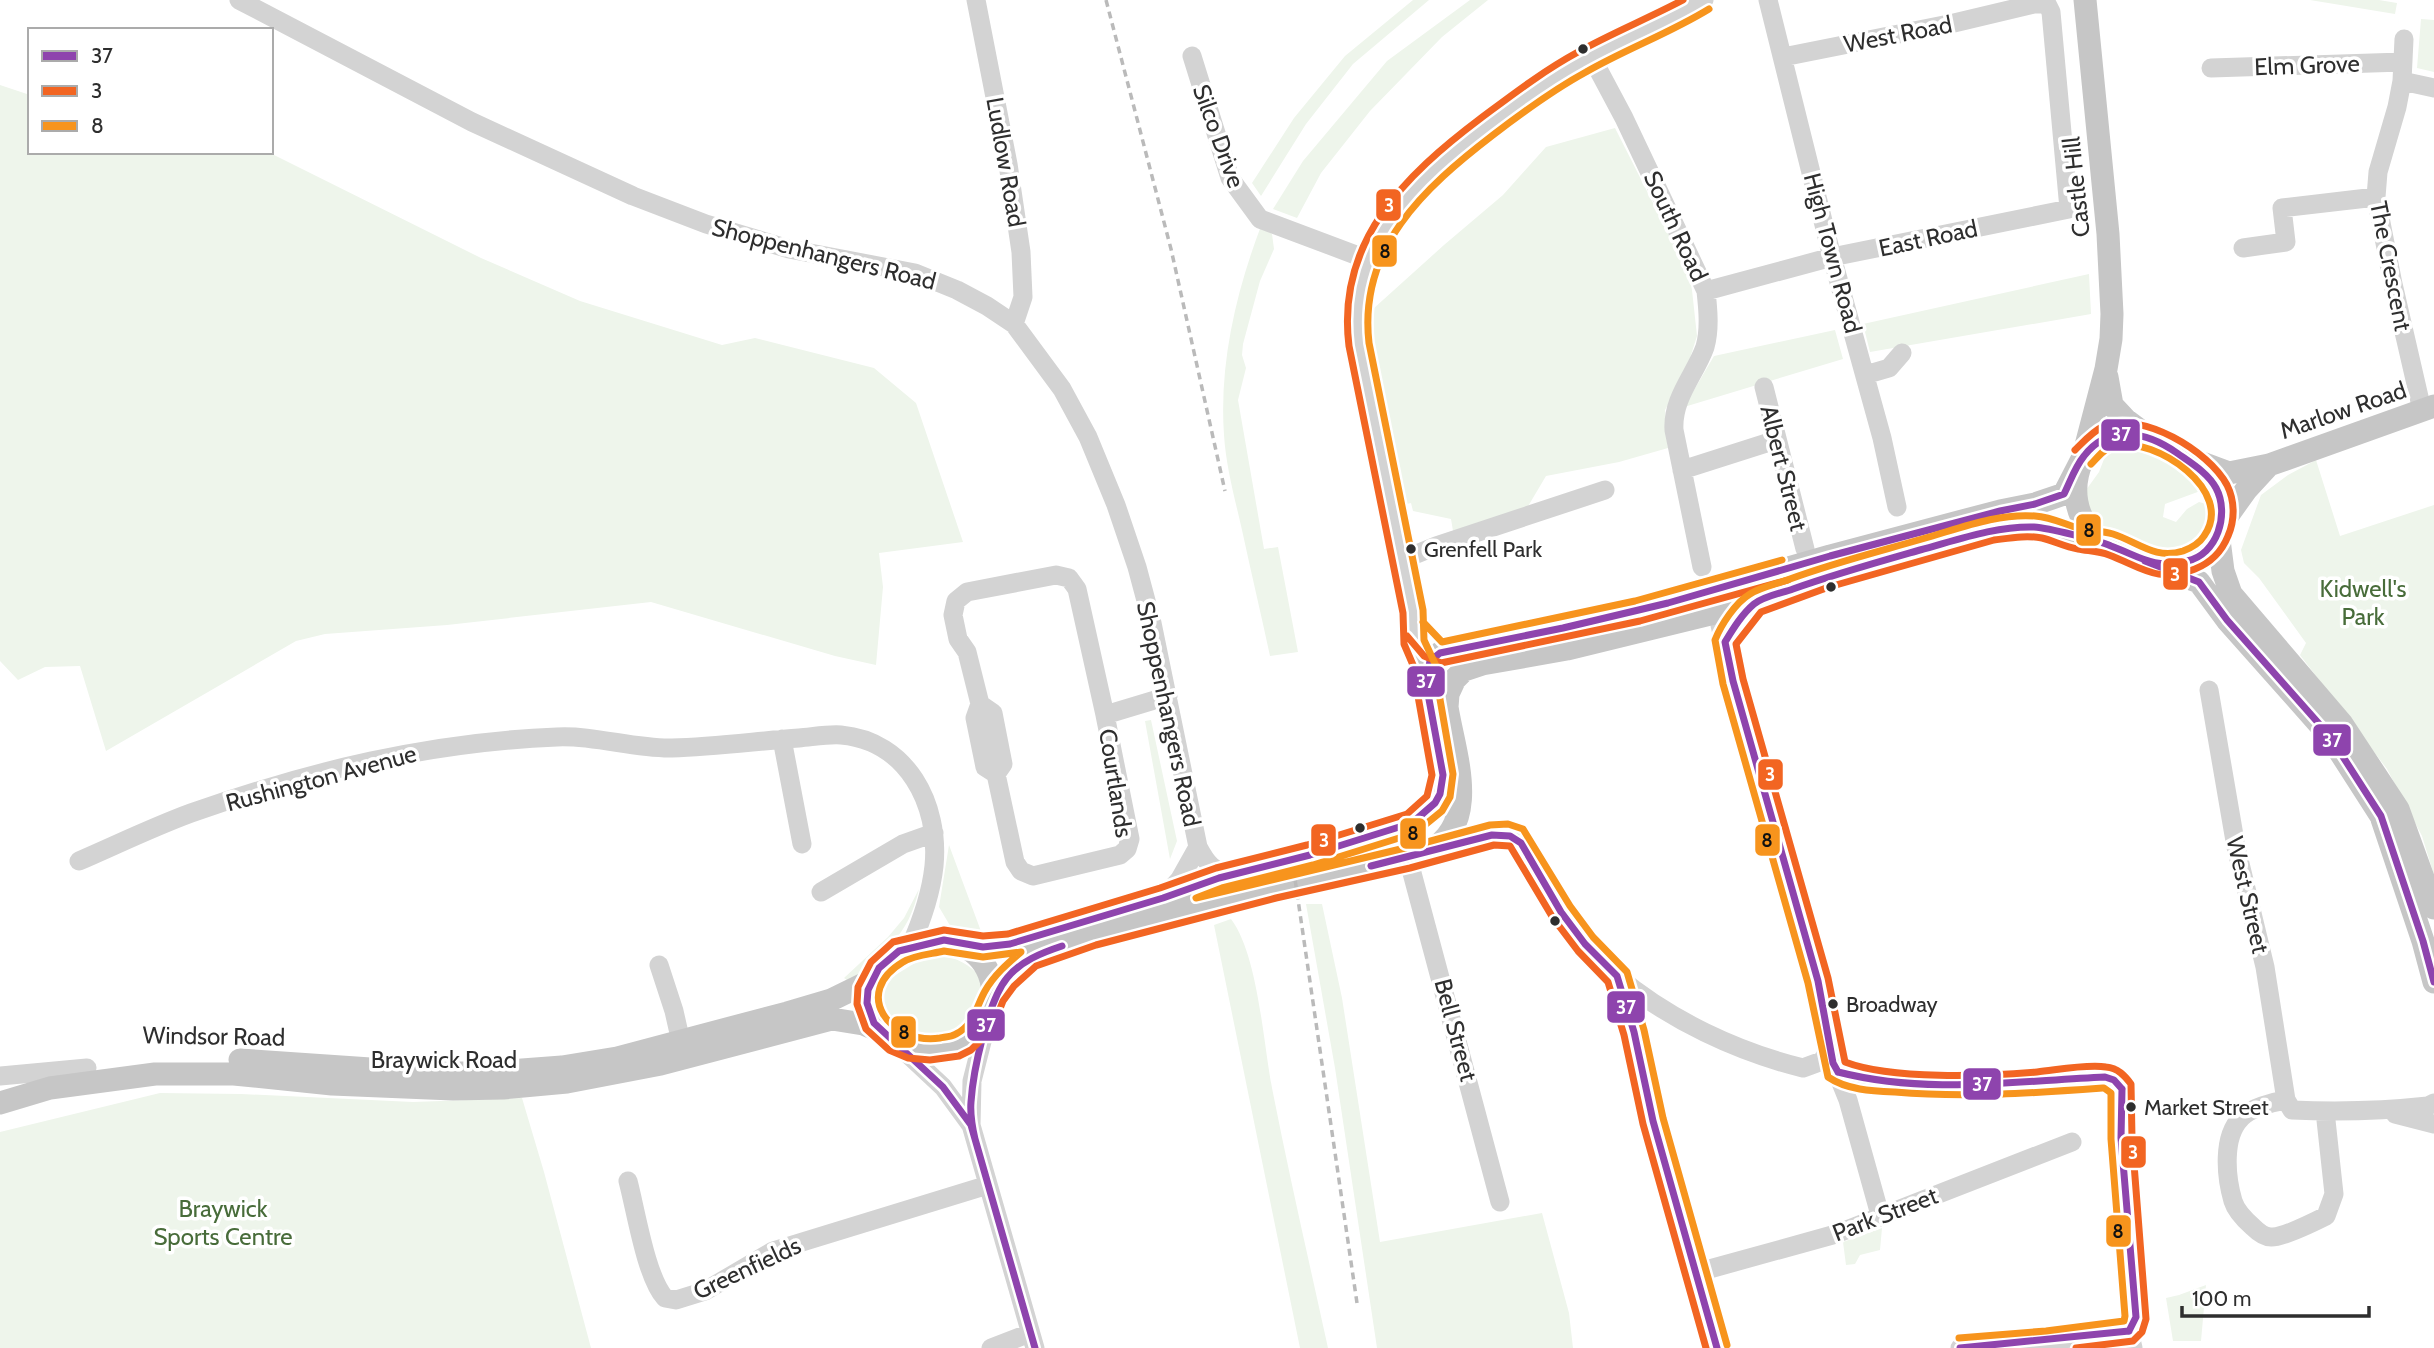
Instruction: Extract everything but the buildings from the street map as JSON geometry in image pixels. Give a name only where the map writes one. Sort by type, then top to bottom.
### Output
[{"type":"main road","name":"Castle Hill","points":[[2085,0],[2109,251],[2111,339],[2106,369]]},
{"type":"main road","points":[[2106,369],[2112,405],[2126,420],[2151,439],[2181,455],[2202,471],[2216,487],[2222,503],[2220,529],[2223,571],[2231,594],[2342,724],[2398,809],[2434,908]]},
{"type":"main road","points":[[2106,369],[2075,488],[2078,509],[2087,527],[2110,545]]},
{"type":"main road","name":"Marlow Road","points":[[2181,455],[2215,470],[2229,473],[2269,465],[2428,408]]},
{"type":"main road","points":[[2151,439],[2126,433],[2110,435],[2097,443],[2082,459],[2064,494],[2051,499],[1830,556],[1680,600],[1433,661],[1426,683],[1443,775],[1440,794],[1435,803],[1412,823],[1310,855],[1202,884],[1010,944],[995,947],[954,942],[910,947],[891,957],[879,968],[868,990],[867,1003],[874,1023],[888,1037],[911,1048],[929,1050],[956,1046],[979,1028],[1006,979],[1031,957],[1093,935],[1231,898],[1419,855],[1448,835],[1454,824],[1463,789],[1447,707],[1448,694],[1455,679],[1464,670],[1482,664],[1719,623],[1755,603],[1826,577],[1992,530],[2036,527],[2110,545],[2199,582],[2227,620],[2329,735],[2381,816],[2434,982]]},
{"type":"main road","name":"Marlow Road","points":[[2220,529],[2246,490],[2269,465]]},
{"type":"main road","points":[[2148,563],[2189,561],[2201,556],[2220,529]]},
{"type":"main road","points":[[954,942],[978,957],[985,968],[991,1005]]},
{"type":"main road","name":"Braywick Road","points":[[429,1073],[480,1073],[562,1067],[617,1058],[831,1000],[874,979]]},
{"type":"main road","name":"Braywick Road","points":[[0,1103],[50,1088],[155,1074],[233,1074],[332,1084],[503,1088],[566,1082],[661,1064],[832,1019],[863,1024],[888,1037]]},
{"type":"main road","name":"Windsor Road","points":[[0,1090],[87,1068],[128,1062],[225,1059],[429,1073]]},
{"type":"street","name":"Shoppenhangers Road","points":[[239,0],[472,122],[633,196],[706,224],[789,249],[915,272],[957,289],[1014,324],[1062,389],[1088,436],[1137,567],[1168,696],[1196,852],[1196,878],[1202,884]]},
{"type":"street","name":"Ludlow Road","points":[[976,0],[1008,164],[1021,252],[1023,297],[1014,324]]},
{"type":"street","points":[[1455,679],[1414,643],[1415,629],[1360,336],[1358,305],[1369,260],[1394,212],[1418,184],[1457,148],[1532,92],[1591,56],[1676,17],[1704,0]]},
{"type":"street","name":"High Town Road","points":[[1768,0],[1897,507]]},
{"type":"street","name":"West Road","points":[[1783,57],[2046,4],[2051,12],[2069,209]]},
{"type":"street","name":"The Crescent","points":[[2404,39],[2398,107],[2378,172],[2376,197],[2393,284],[2428,408]]},
{"type":"street","name":"Silco Drive","points":[[1192,56],[1230,178],[1259,219],[1369,260]]},
{"type":"street","name":"South Road","points":[[1591,56],[1624,118],[1706,291],[1708,311],[1705,345],[1673,415],[1702,567]]},
{"type":"street","name":"Elm Grove","points":[[2211,68],[2402,72]]},
{"type":"street","points":[[2402,72],[2434,88]]},
{"type":"street","points":[[2242,248],[2286,242],[2282,208],[2376,197]]},
{"type":"street","name":"East Road","points":[[1706,291],[1832,257],[2069,209]]},
{"type":"street","points":[[1865,375],[1889,368],[1902,353]]},
{"type":"street","name":"Albert Street","points":[[1764,387],[1805,549]]},
{"type":"street","points":[[1682,470],[1776,440]]},
{"type":"street","points":[[1402,561],[1437,546],[1605,490]]},
{"type":"street","name":"Courtlands","points":[[1056,575],[1069,578],[1077,589],[1105,715],[1130,839],[1127,849],[1120,856],[1033,876],[1020,872],[1015,863],[996,774],[1003,764],[993,713],[980,704],[967,652],[958,639],[953,615],[956,601],[967,592],[1056,575]]},
{"type":"street","points":[[1738,584],[1719,623],[1818,981],[1830,1048],[1880,1215]]},
{"type":"street","points":[[1680,600],[1691,602],[1719,623]]},
{"type":"street","name":"West Street","points":[[2209,690],[2236,847],[2265,967],[2286,1100]]},
{"type":"street","name":"Courtlands","points":[[1105,715],[1168,696]]},
{"type":"street","name":"Rushington Avenue","points":[[79,861],[188,814],[264,788],[383,757],[470,743],[560,736],[670,748],[841,735],[880,744],[905,765],[924,796],[934,834],[934,865],[927,905],[910,947]]},
{"type":"street","points":[[782,739],[802,844]]},
{"type":"street","points":[[829,892],[903,844],[934,834]]},
{"type":"street","points":[[1419,855],[1492,835],[1507,834],[1517,837],[1561,912],[1585,944],[1617,976],[1674,1016],[1728,1042],[1803,1069],[1822,1061],[1830,1048]]},
{"type":"street","name":"Shoppenhangers Road","points":[[1196,852],[1207,865],[1219,873],[1233,875]]},
{"type":"street","name":"Shoppenhangers Road","points":[[1163,898],[1196,852]]},
{"type":"street","name":"Bell Street","points":[[1419,855],[1500,1202]]},
{"type":"street","points":[[1202,884],[1215,895],[1231,898]]},
{"type":"street","points":[[927,905],[954,942]]},
{"type":"street","points":[[659,965],[681,1042]]},
{"type":"street","points":[[1617,976],[1634,1032],[1653,1121],[1717,1348]]},
{"type":"street","points":[[991,1005],[972,1081],[971,1125],[1032,1340],[991,1348]]},
{"type":"street","points":[[888,1037],[943,1087],[971,1125]]},
{"type":"street","points":[[0,1076],[87,1068]]},
{"type":"street","points":[[1838,1072],[1860,1079],[1934,1085],[2021,1084],[2105,1077],[2114,1080],[2122,1089],[2121,1138],[2136,1317],[2131,1340],[2047,1341],[1960,1348]]},
{"type":"street","points":[[2325,1111],[2334,1194],[2326,1216],[2273,1238],[2260,1233],[2245,1220],[2234,1204],[2228,1164],[2229,1140],[2241,1118],[2286,1100],[2292,1110],[2325,1111],[2380,1111],[2434,1103]]},
{"type":"street","points":[[2380,1111],[2434,1124]]},
{"type":"street","name":"Park Street","points":[[1695,1273],[1836,1234],[2072,1142]]},
{"type":"street","name":"Greenfields","points":[[628,1181],[650,1269],[659,1291],[665,1298],[676,1300],[705,1291],[774,1251],[988,1185]]},
{"type":"green space","points":[[1413,0],[1429,0],[1353,64],[1306,124],[1261,196],[1252,183],[1294,118],[1345,56]]},
{"type":"green space","points":[[1470,0],[1488,0],[1442,37],[1370,111],[1321,173],[1297,218],[1273,209],[1303,161],[1387,61]]},
{"type":"green space","points":[[2310,0],[2379,0],[2397,3],[2395,14]]},
{"type":"green space","points":[[2421,19],[2434,20],[2434,72],[2417,68]]},
{"type":"green space","points":[[0,85],[28,94],[28,154],[272,154],[481,258],[580,301],[722,345],[755,338],[874,368],[916,403],[963,542],[879,553],[883,587],[876,665],[835,656],[651,602],[447,625],[325,634],[296,641],[106,751],[80,666],[45,667],[18,680],[0,661]]},
{"type":"green space","name":"Grenfell Park","points":[[1615,128],[1688,272],[1692,290],[1697,336],[1684,377],[1665,410],[1668,448],[1619,462],[1546,476],[1527,508],[1453,531],[1451,519],[1413,511],[1411,503],[1398,506],[1373,358],[1363,318],[1503,195],[1546,147]]},
{"type":"green space","points":[[1261,226],[1272,234],[1274,249],[1260,281],[1243,344],[1242,355],[1246,368],[1238,400],[1264,549],[1278,547],[1298,652],[1270,656],[1229,471],[1223,408],[1231,329]]},
{"type":"green space","points":[[2089,274],[2091,314],[1870,352],[1863,324]]},
{"type":"green space","points":[[1835,330],[1843,359],[1684,407],[1714,356]]},
{"type":"green space","points":[[2130,444],[2141,447],[2203,485],[2203,490],[2165,504],[2163,517],[2176,522],[2187,509],[2199,502],[2214,506],[2205,543],[2166,556],[2118,539],[2102,530],[2087,508],[2086,490],[2099,472],[2106,454],[2115,446]]},
{"type":"green space","name":"Kidwell's Park","points":[[2316,460],[2340,536],[2434,505],[2434,875],[2422,836],[2387,769],[2300,655],[2306,643],[2259,578],[2244,563],[2241,550],[2261,495],[2288,475]]},
{"type":"green space","points":[[1151,720],[1177,841],[1170,859],[1145,721]]},
{"type":"green space","points":[[949,845],[982,934],[952,929],[939,907]]},
{"type":"green space","points":[[919,889],[908,919],[894,942],[850,982],[844,978],[888,937],[904,918]]},
{"type":"green space","points":[[1306,904],[1322,904],[1342,998],[1380,1242],[1542,1213],[1569,1313],[1573,1348],[1377,1348],[1335,1068]]},
{"type":"green space","points":[[1231,919],[1248,954],[1253,976],[1272,1088],[1328,1348],[1300,1348],[1214,925]]},
{"type":"green space","points":[[946,956],[967,965],[984,982],[981,1012],[958,1037],[921,1040],[904,1034],[885,1020],[877,999],[881,984],[918,961]]},
{"type":"green space","name":"Braywick Sports Centre","points":[[160,1093],[413,1102],[522,1098],[591,1348],[0,1348],[0,1132]]},
{"type":"green space","points":[[1882,1228],[1880,1250],[1860,1255],[1855,1264],[1846,1265],[1843,1242]]},
{"type":"green space","points":[[2206,1285],[2201,1341],[2173,1341],[2166,1298]]},
{"type":"railway","points":[[1106,0],[1171,249],[1225,491]]},
{"type":"railway","points":[[1290,845],[1357,1303]]},
{"type":"transit line","name":"3","points":[[1683,0],[1565,59],[1453,140],[1426,163],[1381,215],[1365,243],[1353,275],[1348,309],[1349,346],[1403,613],[1404,644],[1416,672],[1432,775],[1427,796],[1407,814],[1307,845],[1216,868],[1160,888],[1008,934],[983,936],[944,930],[893,942],[871,962],[858,987],[857,1004],[866,1029],[889,1050],[908,1058],[930,1060],[959,1056],[971,1050],[992,1029],[1003,1001],[1014,986],[1036,966],[1096,945],[1276,898],[1410,868],[1494,845],[1510,846],[1553,918],[1578,951],[1608,982],[1624,1035],[1643,1124],[1706,1348]]},
{"type":"transit line","name":"8","points":[[1709,9],[1574,79],[1467,155],[1443,176],[1401,223],[1385,249],[1374,278],[1368,309],[1369,343],[1423,610],[1424,640],[1437,668],[1453,774],[1450,797],[1442,811],[1415,833],[1313,865],[1222,888],[1196,898],[1490,825],[1508,824],[1523,829],[1570,906],[1593,937],[1627,972],[1644,1030],[1663,1118],[1727,1345]]},
{"type":"transit line","name":"3","points":[[2075,450],[2100,428],[2119,423],[2155,429],[2190,447],[2218,472],[2230,491],[2233,517],[2222,547],[2200,566],[2170,575],[2150,572],[2105,554],[2042,538],[1994,540],[1829,587],[1761,612],[1736,644],[1743,679],[1828,978],[1845,1062],[1888,1072],[1940,1075],[2037,1072],[2098,1066],[2118,1071],[2131,1084],[2132,1138],[2146,1319],[2142,1332],[2133,1341],[2076,1348]]},
{"type":"transit line","name":"37","points":[[1035,1348],[971,1125],[943,1087],[874,1023],[867,1003],[868,990],[879,968],[899,951],[944,940],[983,947],[1010,944],[1163,898],[1219,878],[1310,855],[1412,823],[1435,803],[1440,794],[1443,775],[1426,683],[1430,661],[1440,653],[1668,603],[1830,556],[2035,504],[2064,494],[2084,456],[2094,446],[2117,435],[2141,436],[2165,446],[2204,473],[2213,483],[2220,498],[2222,510],[2218,532],[2206,551],[2197,557],[2175,563],[2155,563],[2104,544],[2050,530],[2019,527],[1991,531],[1856,568],[1763,599],[1746,612],[1725,642],[1733,681],[1818,981],[1833,1063],[1838,1072]]},
{"type":"transit line","name":"8","points":[[1959,1338],[2124,1321],[2111,1139],[2111,1093],[2104,1088],[1999,1094],[1921,1094],[1860,1089],[1843,1085],[1828,1077],[1808,983],[1723,684],[1715,640],[1734,609],[1744,598],[1759,589],[1992,519],[2021,516],[2053,519],[2081,529],[2113,534],[2155,552],[2164,553],[2186,550],[2204,536],[2211,519],[2209,502],[2201,485],[2170,458],[2132,445],[2115,445],[2105,450],[2091,464]]},
{"type":"transit line","name":"8","points":[[1423,622],[1442,642],[1635,601],[1782,560]]},
{"type":"transit line","name":"37","points":[[2145,561],[2199,582],[2227,620],[2329,735],[2381,816],[2434,982]]},
{"type":"transit line","name":"3","points":[[1407,636],[1424,656],[1441,663],[1640,621],[1788,580]]},
{"type":"transit line","name":"37","points":[[1371,866],[1492,835],[1510,836],[1521,843],[1561,912],[1585,944],[1617,976],[1634,1032],[1653,1121],[1717,1348]]},
{"type":"transit line","name":"37","points":[[975,1139],[971,1111],[972,1089],[988,1019],[1000,989],[1007,978],[1025,962],[1062,946]]},
{"type":"transit line","name":"8","points":[[944,951],[983,957],[1021,952],[993,980],[971,1021],[962,1030],[952,1036],[940,1038],[922,1038],[906,1033],[893,1025],[883,1014],[879,1002],[880,988],[888,974],[903,962],[944,951]]},
{"type":"transit line","name":"37","points":[[1838,1072],[1872,1079],[1938,1085],[2105,1077],[2114,1080],[2122,1089]]},
{"type":"transit line","name":"37","points":[[2122,1089],[2121,1138],[2136,1317],[2129,1331]]},
{"type":"transit line","name":"37","points":[[1960,1348],[2129,1331]]},
{"type":"place","name":"Grenfell Park","points":[[1411,549]]},
{"type":"place","name":"Broadway","points":[[1833,1004]]},
{"type":"place","name":"Market Street","points":[[2131,1107]]}]
